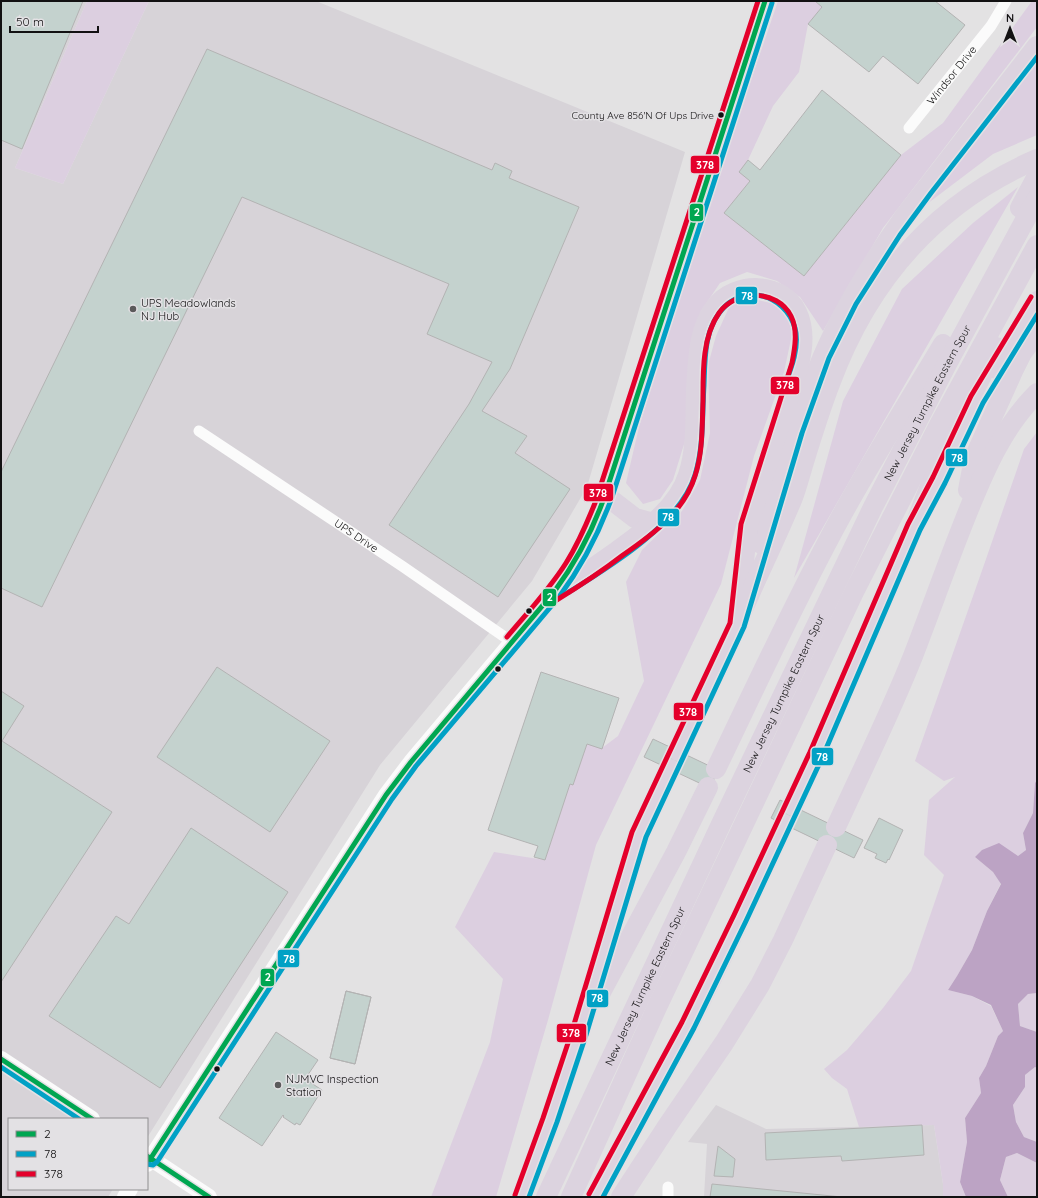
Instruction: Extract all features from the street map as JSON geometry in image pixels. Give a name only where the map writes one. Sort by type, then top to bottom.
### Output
[{"type":"highway","points":[[736,625],[801,412],[838,323],[899,224],[1037,46]]},
{"type":"highway","points":[[678,751],[792,499],[816,422],[837,366],[864,312],[887,277],[925,232],[956,206],[996,179],[1037,159]]},
{"type":"highway","points":[[716,769],[788,618],[838,523],[870,465],[964,309],[1037,176]]},
{"type":"highway","name":"New Jersey Turnpike Eastern Spur","points":[[546,1197],[863,528],[947,364],[1037,198]]},
{"type":"highway","name":"New Jersey Turnpike Eastern Spur","points":[[571,1197],[661,998],[857,586],[942,419],[1037,245]]},
{"type":"highway","points":[[793,806],[914,527],[933,478],[974,391],[1037,267]]},
{"type":"highway","points":[[551,595],[587,572],[642,533],[672,504],[680,494],[691,465],[697,369],[700,344],[705,324],[715,306],[730,293],[749,287],[759,288],[776,292],[785,297],[792,304],[802,326],[803,345],[799,365],[748,525],[736,625]]},
{"type":"highway","points":[[914,527],[939,480],[977,400],[1037,301]]},
{"type":"highway","points":[[956,541],[974,458],[1022,353],[1037,333]]},
{"type":"highway","points":[[836,827],[913,656],[956,541],[996,448],[1012,423],[1037,393]]},
{"type":"highway","points":[[605,495],[635,518],[653,523]]},
{"type":"highway","points":[[522,1197],[579,1033],[639,834],[670,769]]},
{"type":"highway","points":[[579,1033],[676,852],[708,787]]},
{"type":"highway","points":[[595,1197],[688,1025],[784,824]]},
{"type":"highway","points":[[621,1197],[668,1125],[721,1049],[760,985],[828,845]]},
{"type":"main road","points":[[209,1197],[148,1159],[386,795],[411,762],[551,595],[580,554],[595,523],[605,495],[765,1]]},
{"type":"main road","points":[[1,1059],[90,1118]]},
{"type":"street","name":"Windsor Drive","points":[[909,128],[990,26],[1006,1]]},
{"type":"street","name":"UPS Drive","points":[[199,431],[402,566],[512,642]]},
{"type":"shaded area","points":[[1,1],[87,1],[15,168],[63,184],[149,1],[316,1],[685,152],[587,487],[532,581],[380,765],[148,1136],[148,1118],[8,1118],[8,1190],[112,1190],[108,1197],[1,1197]]},
{"type":"shaded area","points":[[87,1],[149,1],[63,184],[15,168]]},
{"type":"shaded area","points":[[778,1],[815,1],[822,7],[808,24],[799,72],[773,106],[748,160],[740,172],[750,181],[724,213],[804,276],[901,155],[943,123],[1032,1],[1037,1],[1037,27],[883,228],[823,331],[800,297],[777,281],[747,272],[720,283],[701,311],[685,441],[673,480],[660,499],[643,504],[626,483],[639,427],[706,212]]},
{"type":"shaded area","points":[[1037,61],[1037,135],[993,154],[923,207]]},
{"type":"shaded area","points":[[1018,187],[794,578],[843,401],[902,289],[973,223]]},
{"type":"shaded area","points":[[754,299],[775,304],[794,325],[784,372],[754,456],[721,584],[596,845],[548,1020],[496,1197],[431,1197],[490,1042],[503,979],[455,927],[494,852],[545,860],[570,784],[573,784],[587,744],[602,748],[618,736],[644,681],[626,582],[642,550],[682,511],[700,480],[710,433],[708,365],[716,336],[731,303]]},
{"type":"shaded area","points":[[1037,432],[1037,780],[1035,783],[1033,813],[1023,833],[1026,850],[1018,856],[975,857],[993,872],[1001,883],[987,911],[972,950],[948,990],[972,996],[991,1006],[1003,1031],[998,1036],[986,1066],[979,1078],[981,1093],[965,1118],[967,1142],[960,1182],[966,1197],[943,1197],[943,1184],[934,1125],[859,1127],[847,1089],[832,1078],[824,1069],[847,1050],[883,1008],[911,971],[944,875],[924,855],[929,800],[955,777],[944,781],[915,761],[1024,449]]},
{"type":"shaded area","points":[[1037,780],[1037,993],[1028,994],[1018,1004],[1020,1026],[1037,1032],[1037,1068],[1035,1067],[1025,1075],[1025,1087],[1013,1105],[1016,1122],[1024,1137],[1037,1142],[1037,1163],[1017,1153],[1006,1157],[1000,1180],[1008,1197],[966,1197],[960,1182],[967,1142],[965,1118],[981,1093],[979,1078],[986,1066],[998,1036],[1003,1031],[991,1005],[972,996],[948,990],[972,950],[987,911],[1001,884],[993,872],[975,857],[982,850],[999,843],[1018,856],[1026,850],[1023,833],[1033,813],[1035,783]]},
{"type":"shaded area","points":[[1037,993],[1037,1032],[1020,1026],[1018,1004],[1028,994]]},
{"type":"shaded area","points":[[1035,1067],[1037,1068],[1037,1142],[1024,1137],[1016,1122],[1013,1105],[1025,1087],[1025,1075]]},
{"type":"shaded area","points":[[716,1105],[766,1129],[934,1125],[943,1184],[943,1197],[704,1197],[707,1144],[688,1142]]},
{"type":"shaded area","points":[[1017,1153],[1037,1163],[1037,1197],[1008,1197],[1000,1180],[1006,1157]]},
{"type":"building","points":[[1,1],[83,1],[22,149],[1,140]]},
{"type":"building","points":[[815,1],[935,1],[965,25],[918,84],[883,56],[869,72],[808,24],[822,7]]},
{"type":"building","name":"UPS Meadowlands NJ Hub","points":[[207,49],[492,170],[495,163],[512,171],[509,178],[579,207],[510,369],[482,411],[527,436],[515,453],[570,489],[498,597],[389,525],[469,404],[492,362],[427,334],[449,284],[242,197],[42,607],[1,588],[1,472]]},
{"type":"building","points":[[822,90],[901,155],[804,276],[724,213],[750,181],[739,172],[748,160],[760,170]]},
{"type":"building","points":[[217,667],[330,741],[270,832],[157,757]]},
{"type":"building","points":[[541,672],[619,698],[602,749],[587,744],[573,785],[570,784],[545,860],[534,857],[538,846],[488,830]]},
{"type":"building","points":[[1,691],[24,706],[2,741],[112,812],[1,982]]},
{"type":"building","points":[[653,739],[718,770],[710,788],[644,757]]},
{"type":"building","points":[[780,800],[863,840],[854,858],[771,818]]},
{"type":"building","points":[[879,818],[903,830],[889,860],[888,859],[886,863],[875,858],[877,854],[864,848]]},
{"type":"building","points":[[191,828],[288,892],[160,1088],[49,1016],[116,916],[129,924]]},
{"type":"building","name":"NJMVC Inspection Station","points":[[346,991],[371,997],[355,1064],[330,1058]]},
{"type":"building","name":"NJMVC Inspection Station","points":[[346,991],[371,997],[355,1064],[330,1058]]},
{"type":"building","name":"NJMVC Inspection Station","points":[[276,1032],[318,1060],[305,1079],[322,1090],[300,1125],[296,1123],[295,1125],[283,1117],[283,1115],[262,1146],[219,1118]]},
{"type":"building","points":[[922,1125],[924,1155],[842,1161],[841,1156],[766,1160],[765,1133]]},
{"type":"building","points":[[718,1146],[735,1159],[733,1177],[714,1176]]},
{"type":"building","points":[[712,1184],[842,1197],[710,1197]]},
{"type":"transit line","name":"378","points":[[507,637],[545,592],[566,563],[582,533],[595,503],[758,1]]},
{"type":"transit line","name":"2","points":[[148,1162],[386,795],[411,762],[554,592],[570,569],[583,545],[595,521],[605,495],[765,1]]},
{"type":"transit line","name":"78","points":[[148,1164],[153,1165],[157,1162],[392,799],[416,766],[559,597],[589,549],[612,497],[772,3]]},
{"type":"transit line","name":"78","points":[[529,1197],[557,1122],[586,1035],[646,837],[744,627],[802,433],[829,358],[856,304],[900,235],[1037,57]]},
{"type":"transit line","name":"78","points":[[569,592],[604,570],[660,527],[687,493],[695,475],[700,453],[705,356],[708,337],[715,320],[720,312],[729,303],[740,297],[751,295],[762,296],[773,300],[790,316],[795,328],[796,350],[784,387]]},
{"type":"transit line","name":"378","points":[[515,1195],[572,1031],[632,832],[730,623],[741,524],[792,363],[795,327],[791,316],[785,307],[767,297],[756,295],[746,296],[735,300],[726,305],[719,313],[713,323],[706,344],[703,379],[701,448],[698,467],[690,489],[675,512],[656,531],[581,585],[555,601]]},
{"type":"transit line","name":"378","points":[[589,1194],[682,1022],[734,915],[810,752],[908,524],[933,477],[971,396],[1031,297]]},
{"type":"transit line","name":"78","points":[[603,1197],[694,1028],[746,921],[822,758],[920,530],[945,483],[983,403],[1037,315]]},
{"type":"transit line","name":"2","points":[[1,1059],[90,1118]]},
{"type":"transit line","name":"78","points":[[1,1067],[78,1118]]},
{"type":"transit line","name":"2","points":[[148,1157],[209,1197]]},
{"type":"place","name":"County Ave 856'N Of Ups Drive","points":[[721,115]]},
{"type":"place","name":"UPS Meadowlands NJ Hub","points":[[133,309]]},
{"type":"place","name":"NJMVC Inspection Station","points":[[278,1085]]}]
